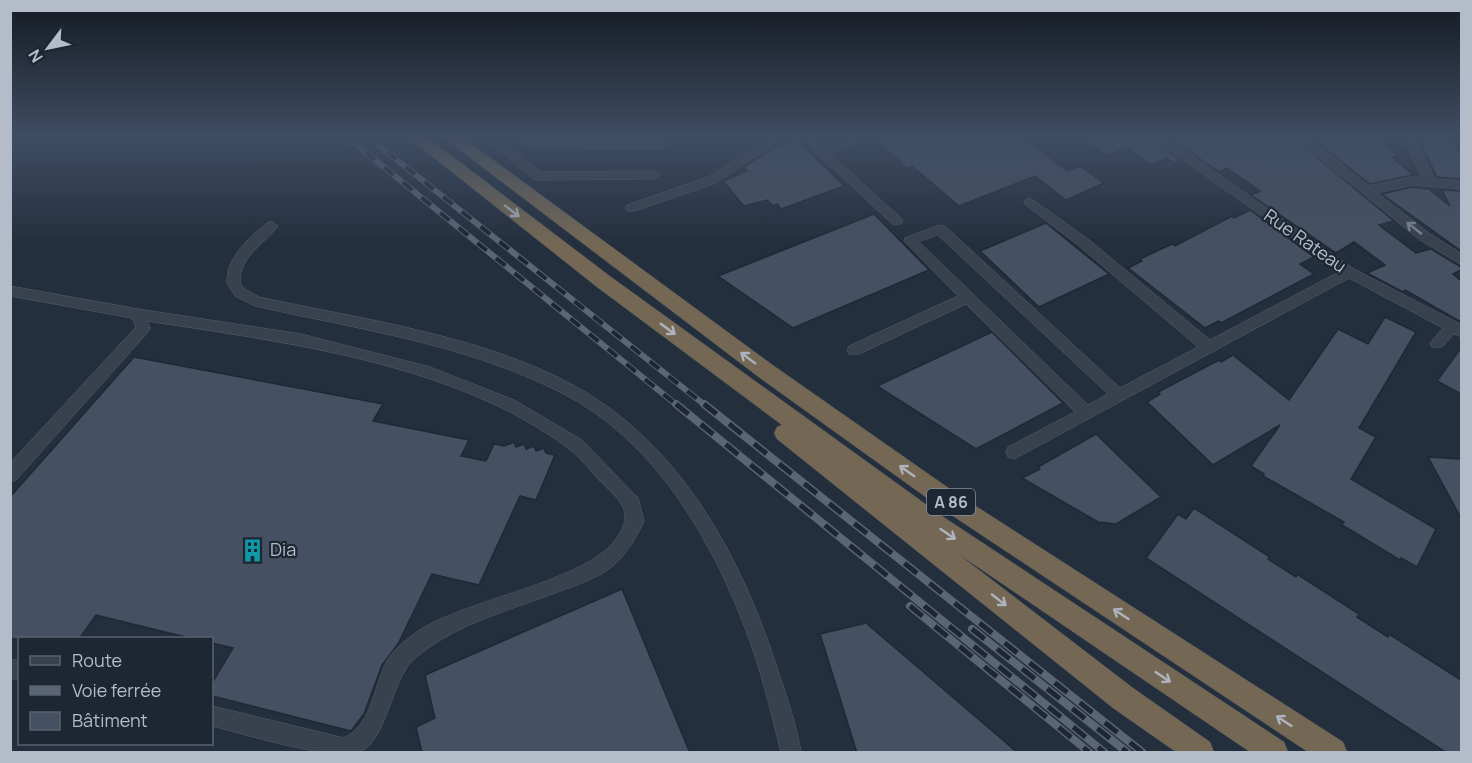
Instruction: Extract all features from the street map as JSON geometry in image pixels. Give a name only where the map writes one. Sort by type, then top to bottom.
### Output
[{"type":"highway","name":"A 86","points":[[462,173],[604,282],[934,524],[1274,753]]},
{"type":"highway","name":"A 86","points":[[506,173],[767,372],[940,494],[1333,753]]},
{"type":"highway","points":[[748,388],[756,410],[1123,698],[1200,753]]},
{"type":"street","points":[[533,173],[537,176],[654,175]]},
{"type":"street","points":[[631,208],[712,180],[723,173]]},
{"type":"street","points":[[844,173],[897,220]]},
{"type":"street","name":"Rue Rateau","points":[[1208,173],[1349,272],[1457,329]]},
{"type":"street","points":[[1343,173],[1425,237],[1461,261]]},
{"type":"street","points":[[1425,173],[1430,183]]},
{"type":"street","points":[[1366,191],[1405,182],[1461,185]]},
{"type":"street","points":[[1030,202],[1083,242],[1208,347]]},
{"type":"street","points":[[272,226],[236,263],[233,278],[238,291],[255,301],[465,349],[545,378],[570,390],[603,411],[641,442],[673,478],[708,531],[745,606],[774,686],[791,753]]},
{"type":"street","points":[[1086,413],[910,241],[940,229],[1118,395]]},
{"type":"street","points":[[1014,452],[1349,272]]},
{"type":"street","points":[[10,291],[138,314],[301,339],[425,371],[509,404],[576,445],[632,503],[635,521],[621,546],[600,565],[568,580],[471,615],[424,638],[397,662],[375,719],[357,742],[344,747],[213,716]]},
{"type":"street","points":[[854,350],[968,297]]},
{"type":"street","points":[[10,475],[129,345],[142,328],[138,314]]},
{"type":"street","points":[[1437,343],[1457,329]]},
{"type":"building","points":[[743,173],[831,173],[844,186],[781,209],[777,204],[773,206],[767,200],[744,206],[723,181]]},
{"type":"building","points":[[920,173],[1089,173],[1104,183],[1066,200],[1035,176],[959,206]]},
{"type":"building","points":[[1234,173],[1335,173],[1394,221],[1379,225],[1416,253],[1431,249],[1461,267],[1461,270],[1453,274],[1461,281],[1461,322],[1405,290],[1403,292],[1367,273],[1385,265],[1354,242],[1336,253],[1251,195],[1260,191]]},
{"type":"building","points":[[1356,173],[1410,173],[1413,175],[1370,184]]},
{"type":"building","points":[[1435,173],[1461,173],[1461,179],[1437,177]]},
{"type":"building","points":[[1412,187],[1429,189],[1450,206],[1442,190],[1461,191],[1461,251],[1382,194]]},
{"type":"building","points":[[1250,210],[1314,257],[1300,264],[1314,274],[1221,323],[1219,321],[1205,328],[1128,268],[1142,261],[1140,259],[1172,244],[1175,246],[1232,216],[1234,218]]},
{"type":"building","points":[[874,214],[929,270],[793,328],[718,276]]},
{"type":"building","points":[[1046,223],[1109,274],[1039,307],[980,251]]},
{"type":"building","points":[[1385,317],[1416,332],[1359,428],[1376,437],[1351,479],[1436,529],[1417,567],[1401,558],[1400,560],[1342,525],[1344,522],[1263,476],[1264,474],[1251,466],[1280,425],[1213,465],[1147,402],[1160,394],[1158,392],[1233,355],[1289,400],[1338,329],[1368,344]]},
{"type":"building","points":[[992,332],[1063,403],[976,449],[877,386]]},
{"type":"building","points":[[1461,348],[1461,394],[1437,381]]},
{"type":"building","name":"Dia","points":[[134,357],[383,404],[373,421],[469,440],[461,456],[486,461],[494,444],[504,446],[514,442],[516,447],[524,444],[526,449],[534,446],[536,451],[544,448],[546,453],[555,455],[536,500],[520,496],[479,585],[432,574],[398,644],[382,665],[364,714],[351,731],[213,696],[213,681],[233,648],[213,643],[213,637],[186,637],[96,615],[80,637],[10,639],[10,497]]},
{"type":"building","points":[[1096,434],[1161,497],[1116,524],[1098,522],[1022,478]]},
{"type":"building","points":[[1428,457],[1461,459],[1461,518]]},
{"type":"building","points":[[1194,508],[1270,557],[1268,559],[1296,577],[1297,574],[1359,614],[1357,617],[1388,637],[1389,634],[1461,680],[1461,753],[1447,753],[1146,558],[1178,514],[1186,519]]},
{"type":"building","points":[[622,589],[690,753],[422,753],[416,727],[435,718],[425,675]]},
{"type":"building","points":[[866,623],[1018,753],[857,753],[820,634]]},
{"type":"railway","points":[[391,173],[678,406]]},
{"type":"railway","points":[[413,173],[706,406]]},
{"type":"railway","points":[[676,404],[1104,752]]},
{"type":"railway","points":[[704,404],[1142,752]]},
{"type":"railway","points":[[910,606],[1089,752]]},
{"type":"railway","points":[[972,629],[1127,752]]},
{"type":"place","name":"Dia","points":[[252,550]]}]
